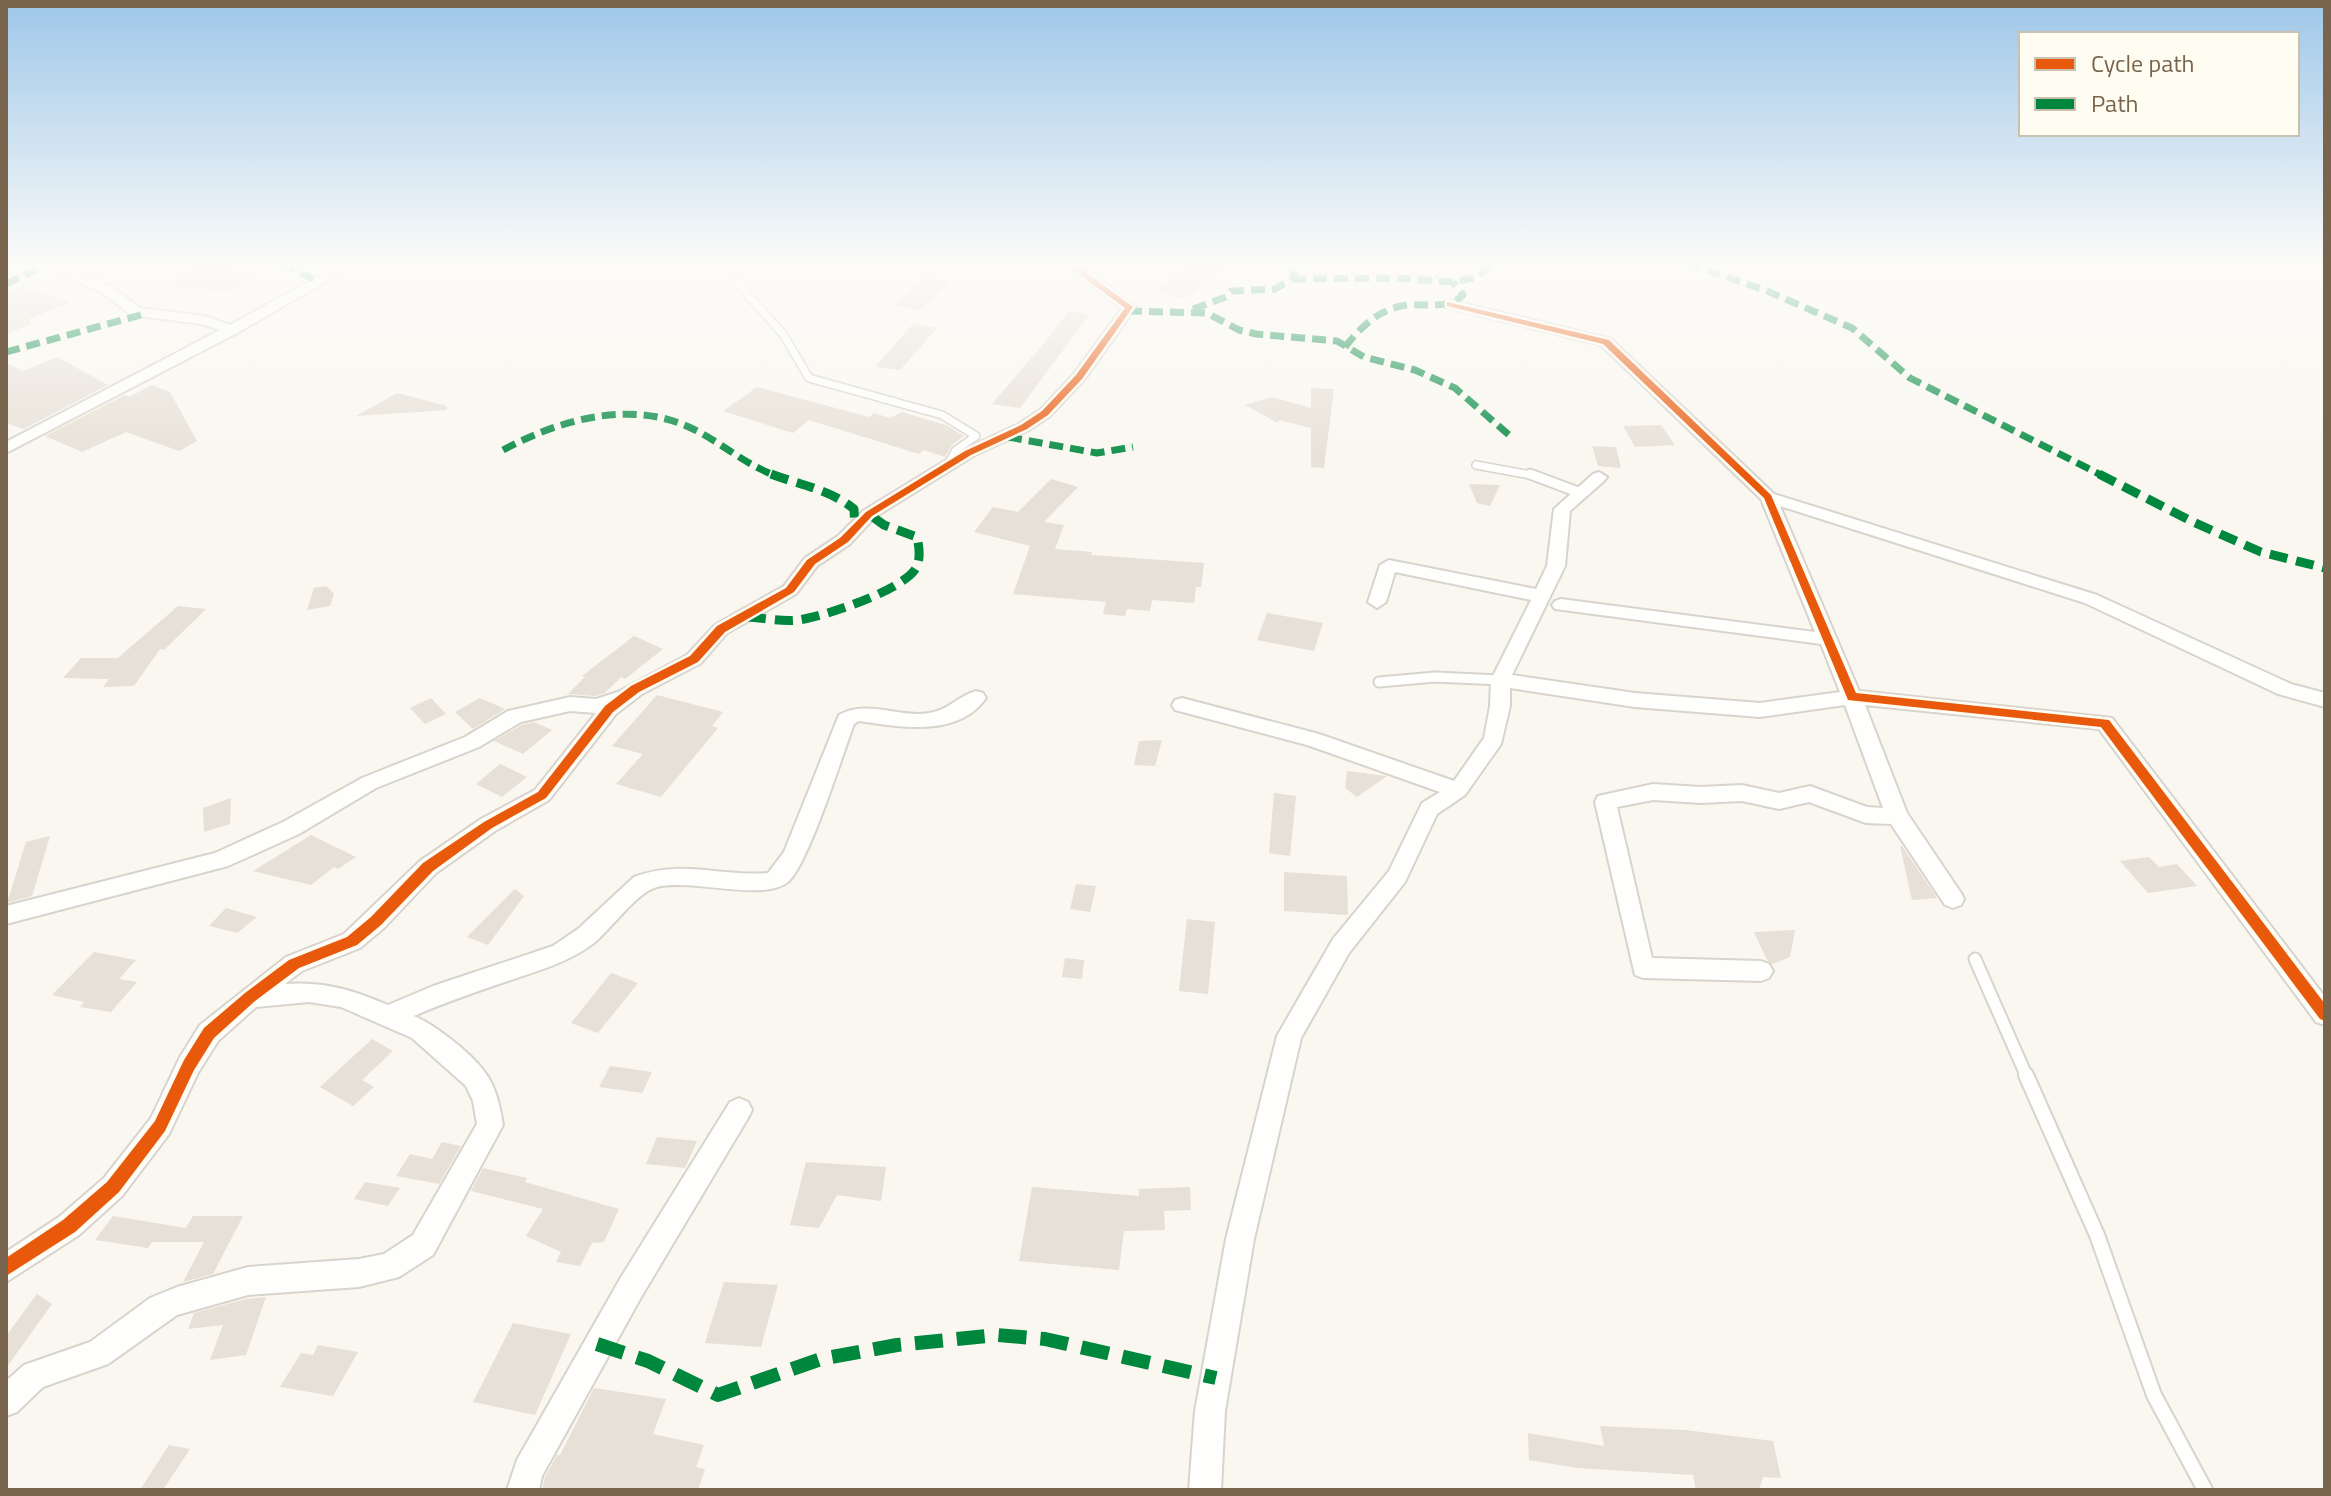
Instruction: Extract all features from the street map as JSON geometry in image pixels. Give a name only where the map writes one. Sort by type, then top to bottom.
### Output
[{"type":"street","points":[[6,448],[227,333]]},
{"type":"street","points":[[6,915],[220,860],[302,822],[369,783],[472,742],[515,716],[570,704],[598,706],[694,659],[721,629],[790,590],[811,562],[844,540],[869,514],[1045,413],[1079,377],[1109,333]]},
{"type":"street","points":[[1568,333],[1606,342],[1768,497],[1825,639],[1852,697],[1897,816],[1953,899]]},
{"type":"street","points":[[1205,1490],[1210,1411],[1240,1239],[1289,1036],[1341,946],[1397,876],[1429,809],[1458,790],[1494,739],[1500,706],[1500,680],[1550,600],[1562,509],[1599,477]]},
{"type":"street","points":[[1768,497],[2091,599],[2285,689],[2325,700]]},
{"type":"street","points":[[1377,602],[1389,565],[1550,600],[1825,639]]},
{"type":"street","points":[[1500,680],[1635,700],[1760,710],[1852,697],[2105,723],[2325,1015]]},
{"type":"street","points":[[6,1268],[69,1226],[113,1187],[160,1126],[189,1065],[209,1033],[294,964],[352,941],[376,921],[428,867],[488,825],[542,795],[558,778],[600,719],[635,689]]},
{"type":"street","points":[[391,1015],[441,993],[561,953],[586,936],[642,883],[653,878],[764,882],[777,879],[786,871],[795,852],[846,720],[856,714],[935,721],[968,706],[976,698]]},
{"type":"street","points":[[1182,705],[1312,739],[1458,790]]},
{"type":"street","points":[[1761,971],[1643,968],[1605,802],[1653,792],[1701,795],[1742,793],[1779,801],[1810,794],[1866,815],[1897,816]]},
{"type":"street","points":[[6,1401],[34,1375],[98,1354],[160,1308],[211,1289],[248,1281],[359,1273],[389,1267],[423,1245],[490,1125],[490,1113],[475,1078],[421,1030],[391,1015],[326,993],[250,997]]},
{"type":"street","points":[[523,1490],[528,1471],[588,1359],[646,1257],[739,1110]]},
{"type":"lane","points":[[781,333],[809,378],[942,415],[976,436],[956,450],[945,468]]},
{"type":"lane","points":[[1476,465],[1527,473],[1578,492]]},
{"type":"lane","points":[[1379,682],[1435,677],[1500,680]]},
{"type":"lane","points":[[1975,959],[2097,1235],[2154,1395],[2205,1490]]},
{"type":"building","points":[[905,333],[933,333],[900,370],[875,367]]},
{"type":"building","points":[[1076,333],[1020,408],[992,404],[1051,335]]},
{"type":"building","points":[[57,357],[108,385],[24,429],[6,423],[6,363],[23,371]]},
{"type":"building","points":[[152,385],[170,392],[197,441],[179,451],[126,432],[82,452],[45,436],[125,395],[129,397]]},
{"type":"building","points":[[757,387],[869,417],[874,413],[890,418],[902,412],[946,425],[964,436],[952,445],[945,457],[924,450],[919,454],[809,420],[793,433],[723,411]]},
{"type":"building","points":[[1311,388],[1334,389],[1324,468],[1311,467],[1311,428],[1279,420],[1278,423],[1245,405],[1272,397],[1311,408]]},
{"type":"building","points":[[397,393],[447,406],[447,410],[356,416]]},
{"type":"building","points":[[1661,425],[1675,445],[1635,447],[1623,426]]},
{"type":"building","points":[[1592,446],[1616,447],[1621,468],[1598,466]]},
{"type":"building","points":[[1051,479],[1078,487],[1044,522],[1064,525],[1055,549],[1092,552],[1091,555],[1204,563],[1201,587],[1196,587],[1194,603],[1152,600],[1150,611],[1127,609],[1125,616],[1103,614],[1106,602],[1013,594],[1030,546],[974,532],[993,507],[1018,512]]},
{"type":"building","points":[[1469,484],[1500,485],[1490,506],[1477,503]]},
{"type":"building","points":[[326,586],[334,594],[330,606],[307,610],[314,588]]},
{"type":"building","points":[[178,606],[206,609],[164,650],[160,649],[134,686],[103,687],[109,679],[63,678],[81,658],[118,658]]},
{"type":"building","points":[[1267,613],[1323,623],[1314,651],[1257,640]]},
{"type":"building","points":[[634,636],[663,649],[625,679],[621,677],[605,693],[596,696],[568,694],[585,677],[582,676]]},
{"type":"building","points":[[657,695],[723,712],[712,726],[718,728],[661,797],[616,784],[643,754],[612,746]]},
{"type":"building","points":[[431,698],[446,714],[425,724],[410,708]]},
{"type":"building","points":[[480,698],[505,709],[473,729],[455,712]]},
{"type":"building","points":[[534,722],[552,730],[523,754],[494,741],[522,725]]},
{"type":"building","points":[[1162,740],[1155,766],[1134,765],[1139,741]]},
{"type":"building","points":[[500,764],[527,777],[502,797],[476,784]]},
{"type":"building","points":[[1347,771],[1387,776],[1357,797],[1345,788]]},
{"type":"building","points":[[1274,793],[1296,796],[1290,856],[1269,853]]},
{"type":"building","points":[[231,798],[230,824],[204,832],[203,808]]},
{"type":"building","points":[[311,835],[356,857],[338,869],[334,867],[311,885],[253,871]]},
{"type":"building","points":[[50,836],[32,896],[7,903],[26,842]]},
{"type":"building","points":[[1902,846],[1937,898],[1912,900]]},
{"type":"building","points":[[2149,857],[2159,867],[2177,864],[2197,886],[2148,893],[2120,861]]},
{"type":"building","points":[[1284,872],[1347,876],[1348,915],[1284,911]]},
{"type":"building","points":[[1076,884],[1096,886],[1090,912],[1070,909]]},
{"type":"building","points":[[515,889],[524,896],[488,945],[467,937]]},
{"type":"building","points":[[226,908],[257,917],[237,933],[209,926]]},
{"type":"building","points":[[1187,919],[1215,922],[1208,994],[1179,991]]},
{"type":"building","points":[[1795,930],[1790,957],[1772,964],[1754,932]]},
{"type":"building","points":[[94,952],[136,960],[119,979],[137,982],[111,1012],[80,1007],[84,1002],[52,995]]},
{"type":"building","points":[[1065,958],[1084,960],[1082,979],[1062,977]]},
{"type":"building","points":[[611,973],[638,983],[598,1033],[571,1023]]},
{"type":"building","points":[[372,1039],[393,1051],[362,1080],[374,1087],[353,1106],[320,1087]]},
{"type":"building","points":[[610,1066],[652,1072],[642,1093],[599,1087]]},
{"type":"building","points":[[657,1137],[697,1141],[685,1168],[646,1164]]},
{"type":"building","points":[[442,1142],[461,1146],[439,1184],[396,1176],[410,1154],[432,1159]]},
{"type":"building","points":[[806,1162],[886,1167],[881,1201],[837,1195],[819,1228],[790,1225]]},
{"type":"building","points":[[483,1168],[527,1178],[525,1182],[619,1209],[604,1242],[592,1243],[580,1266],[556,1262],[561,1252],[526,1236],[543,1209],[471,1191]]},
{"type":"building","points":[[365,1182],[400,1188],[388,1206],[354,1199]]},
{"type":"building","points":[[1032,1187],[1139,1196],[1139,1189],[1190,1187],[1191,1210],[1164,1211],[1165,1230],[1124,1231],[1119,1270],[1019,1261]]},
{"type":"building","points":[[113,1216],[186,1228],[193,1216],[243,1216],[213,1274],[183,1282],[204,1242],[152,1242],[148,1248],[95,1240]]},
{"type":"building","points":[[724,1282],[778,1285],[761,1347],[705,1343]]},
{"type":"building","points":[[37,1294],[52,1304],[6,1368],[6,1336]]},
{"type":"building","points":[[266,1297],[246,1355],[210,1360],[223,1325],[188,1329],[194,1313]]},
{"type":"building","points":[[513,1323],[571,1334],[535,1415],[473,1402]]},
{"type":"building","points":[[318,1345],[358,1352],[333,1396],[280,1387],[301,1353],[313,1355]]},
{"type":"building","points":[[594,1388],[666,1399],[653,1434],[704,1445],[696,1467],[705,1469],[698,1490],[542,1490],[545,1477],[557,1455],[560,1455]]},
{"type":"building","points":[[1600,1426],[1685,1430],[1773,1441],[1781,1478],[1763,1477],[1759,1490],[1696,1490],[1693,1475],[1577,1468],[1529,1460],[1528,1433],[1604,1446]]},
{"type":"building","points":[[169,1445],[190,1449],[163,1490],[140,1490]]},
{"type":"marked path","points":[[6,352],[76,333]]},
{"type":"marked path","points":[[1251,333],[1337,341],[1364,357],[1415,370],[1455,388],[1509,435]]},
{"type":"marked path","points":[[1345,347],[1358,333]]},
{"type":"marked path","points":[[1858,333],[1910,378],[2193,522],[2261,552],[2325,568]]},
{"type":"marked path","points":[[503,450],[546,430],[595,417],[645,415],[669,420],[691,428],[755,468],[822,490],[844,501],[854,509],[855,528]]},
{"type":"marked path","points":[[1008,437],[1097,453],[1133,447]]},
{"type":"marked path","points":[[748,617],[809,618],[862,600],[909,575],[918,561],[917,537],[884,525],[869,514]]},
{"type":"marked path","points":[[597,1344],[648,1361],[718,1395],[821,1359],[897,1345],[997,1335],[1045,1339],[1216,1378]]},
{"type":"cycle path","points":[[6,1268],[69,1226],[113,1187],[160,1126],[189,1065],[209,1033],[250,997],[294,964],[352,941],[376,921],[428,867],[488,825],[542,795],[609,709],[635,689],[694,659],[721,629],[790,590],[811,562],[844,540],[869,514],[968,453],[1024,427],[1045,413],[1079,377],[1111,333]]},
{"type":"cycle path","points":[[1568,333],[1606,342],[1768,497],[1852,697],[2105,723],[2325,1015]]}]
